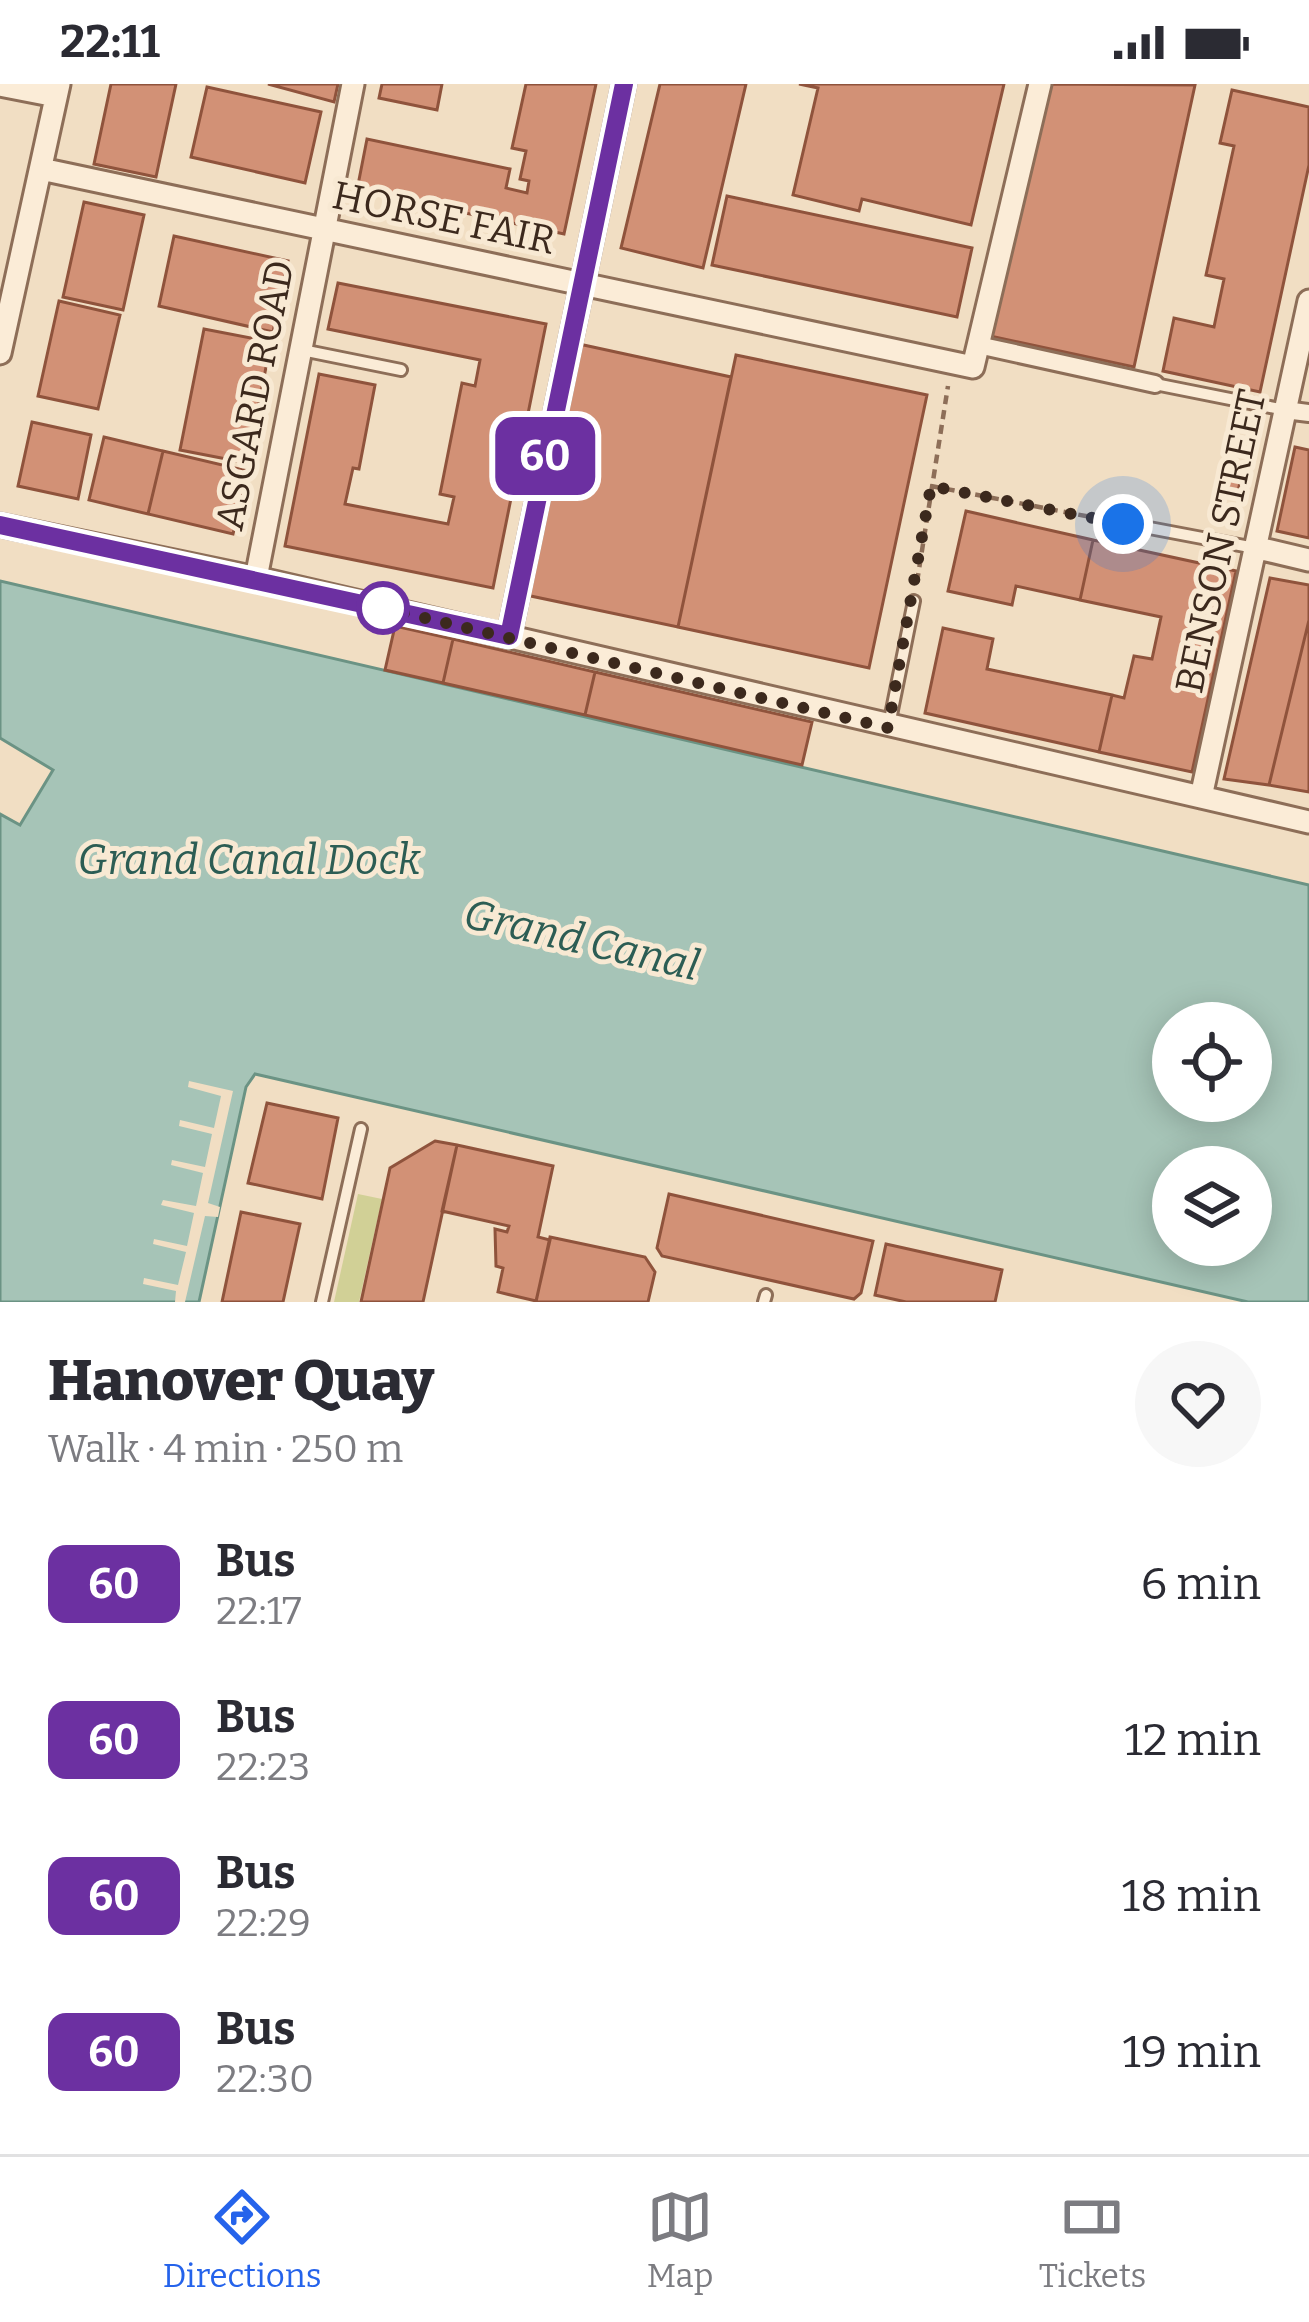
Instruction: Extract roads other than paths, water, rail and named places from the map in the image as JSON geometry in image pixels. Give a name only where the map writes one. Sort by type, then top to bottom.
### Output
[{"type":"street","name":"ASGARD ROAD","points":[[256,578],[353,84]]},
{"type":"street","points":[[509,636],[624,84]]},
{"type":"street","points":[[1040,84],[968,358],[1155,385]]},
{"type":"street","points":[[0,85],[57,90],[0,353]]},
{"type":"street","name":"HORSE FAIR","points":[[41,170],[580,284],[968,358]]},
{"type":"street","name":"BENSON STREET","points":[[1201,797],[1309,301]]},
{"type":"street","points":[[1285,410],[1309,413]]},
{"type":"street","points":[[0,525],[256,578],[1309,822]]},
{"type":"street","points":[[1258,548],[1309,560]]},
{"type":"lane","points":[[299,349],[401,370]]},
{"type":"lane","points":[[1155,385],[1285,410]]},
{"type":"lane","points":[[1123,524],[1258,548]]},
{"type":"lane","points":[[888,728],[914,601]]},
{"type":"lane","points":[[322,1302],[361,1129]]},
{"type":"water","name":"Grand Canal Dock","points":[[0,581],[1309,885],[1309,1302],[1248,1302],[255,1074],[246,1087],[199,1302],[0,1302],[0,814],[20,825],[53,770],[0,738]]},
{"type":"water label","name":"Grand Canal","points":[[582,939]]}]
